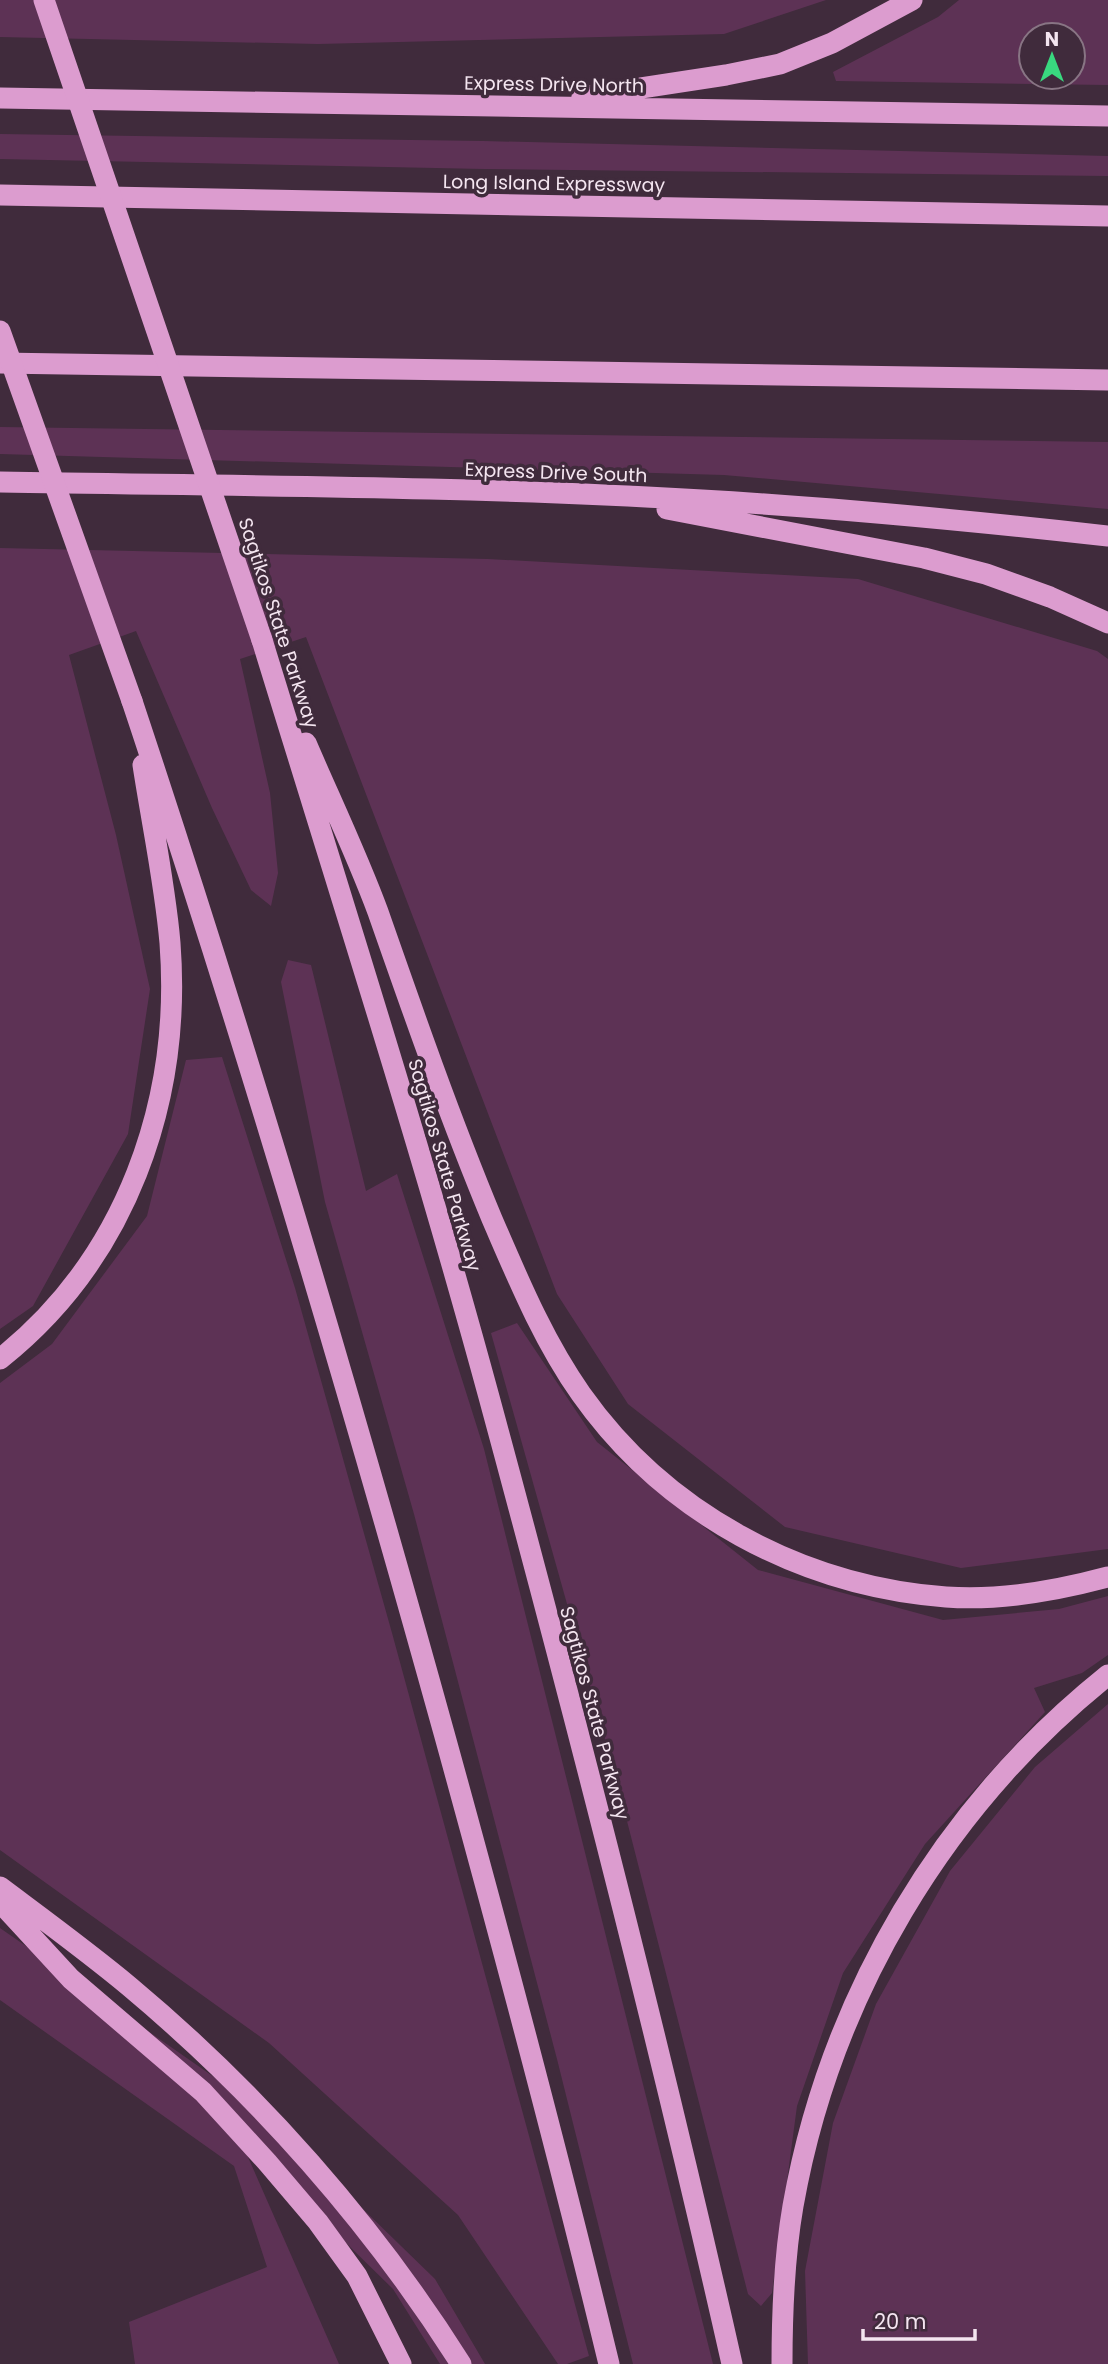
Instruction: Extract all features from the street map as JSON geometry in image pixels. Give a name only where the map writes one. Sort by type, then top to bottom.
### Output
[{"type":"highway","name":"Sagtikos State Parkway","points":[[44,0],[262,640],[371,995],[489,1395],[648,2002],[732,2364]]},
{"type":"highway","points":[[520,107],[780,64],[832,43],[912,0]]},
{"type":"highway","name":"Express Drive North","points":[[0,98],[1108,116]]},
{"type":"highway","name":"Long Island Expressway","points":[[0,195],[1108,216]]},
{"type":"highway","points":[[0,331],[132,701],[330,1329],[485,1880],[550,2124],[609,2364]]},
{"type":"highway","points":[[0,363],[1108,380]]},
{"type":"highway","name":"Express Drive South","points":[[0,482],[314,487],[600,496],[803,507],[1108,536]]},
{"type":"highway","points":[[600,496],[925,558],[986,574],[1050,597],[1108,623]]},
{"type":"highway","points":[[262,640],[377,908],[452,1121],[516,1274],[550,1346],[581,1394],[620,1443],[659,1481],[705,1516],[754,1544],[801,1566],[850,1581],[948,1597],[999,1596],[1051,1590],[1108,1577]]},
{"type":"highway","points":[[0,1359],[50,1313],[112,1226],[134,1181],[152,1134],[164,1087],[170,1037],[170,945],[165,899],[132,701]]},
{"type":"highway","points":[[782,2364],[786,2266],[793,2207],[805,2149],[820,2094],[843,2030],[868,1973],[929,1868],[964,1819],[1046,1730],[1108,1675]]},
{"type":"highway","points":[[0,1887],[131,1988],[242,2090],[337,2194],[416,2296],[461,2364]]},
{"type":"highway","points":[[0,1902],[71,1979],[203,2092],[267,2162],[318,2222],[357,2276],[401,2364]]},
{"type":"shaded area","points":[[0,0],[826,0],[724,34],[318,44],[0,37]]},
{"type":"shaded area","points":[[959,0],[1108,0],[1108,85],[1087,85],[1087,21],[1017,21],[1017,84],[836,81],[833,72],[938,17]]},
{"type":"shaded area","points":[[0,134],[483,141],[1108,156],[1108,176],[484,169],[0,159]]},
{"type":"shaded area","points":[[0,427],[1108,442],[1108,509],[724,475],[0,454]]},
{"type":"shaded area","points":[[0,548],[488,559],[858,579],[1097,651],[1108,659],[1108,1549],[961,1568],[785,1527],[628,1404],[557,1294],[306,637],[240,659],[270,793],[278,873],[271,906],[251,890],[212,808],[136,631],[69,655],[116,835],[150,989],[128,1134],[33,1306],[0,1329]]},
{"type":"shaded area","points":[[288,960],[311,965],[366,1191],[397,1174],[484,1449],[713,2364],[633,2364],[557,2059],[414,1514],[325,1202],[281,982]]},
{"type":"shaded area","points":[[222,1057],[295,1288],[589,2356],[567,2364],[558,2364],[458,2215],[269,2043],[0,1850],[0,1383],[52,1344],[147,1216],[186,1060]]},
{"type":"shaded area","points":[[517,1323],[597,1442],[758,1570],[943,1620],[1059,1609],[1108,1596],[1108,1655],[1082,1673],[1034,1688],[1045,1712],[925,1844],[843,1973],[797,2106],[772,2293],[761,2306],[748,2294],[617,1782],[491,1333]]},
{"type":"shaded area","points":[[1108,1704],[1108,2364],[808,2364],[805,2271],[833,2123],[876,2004],[950,1871],[1035,1767]]},
{"type":"shaded area","points":[[0,1928],[260,2109],[435,2279],[485,2364],[440,2364],[393,2289],[240,2139],[339,2364],[135,2364],[129,2322],[267,2267],[234,2166],[0,2000]]}]
